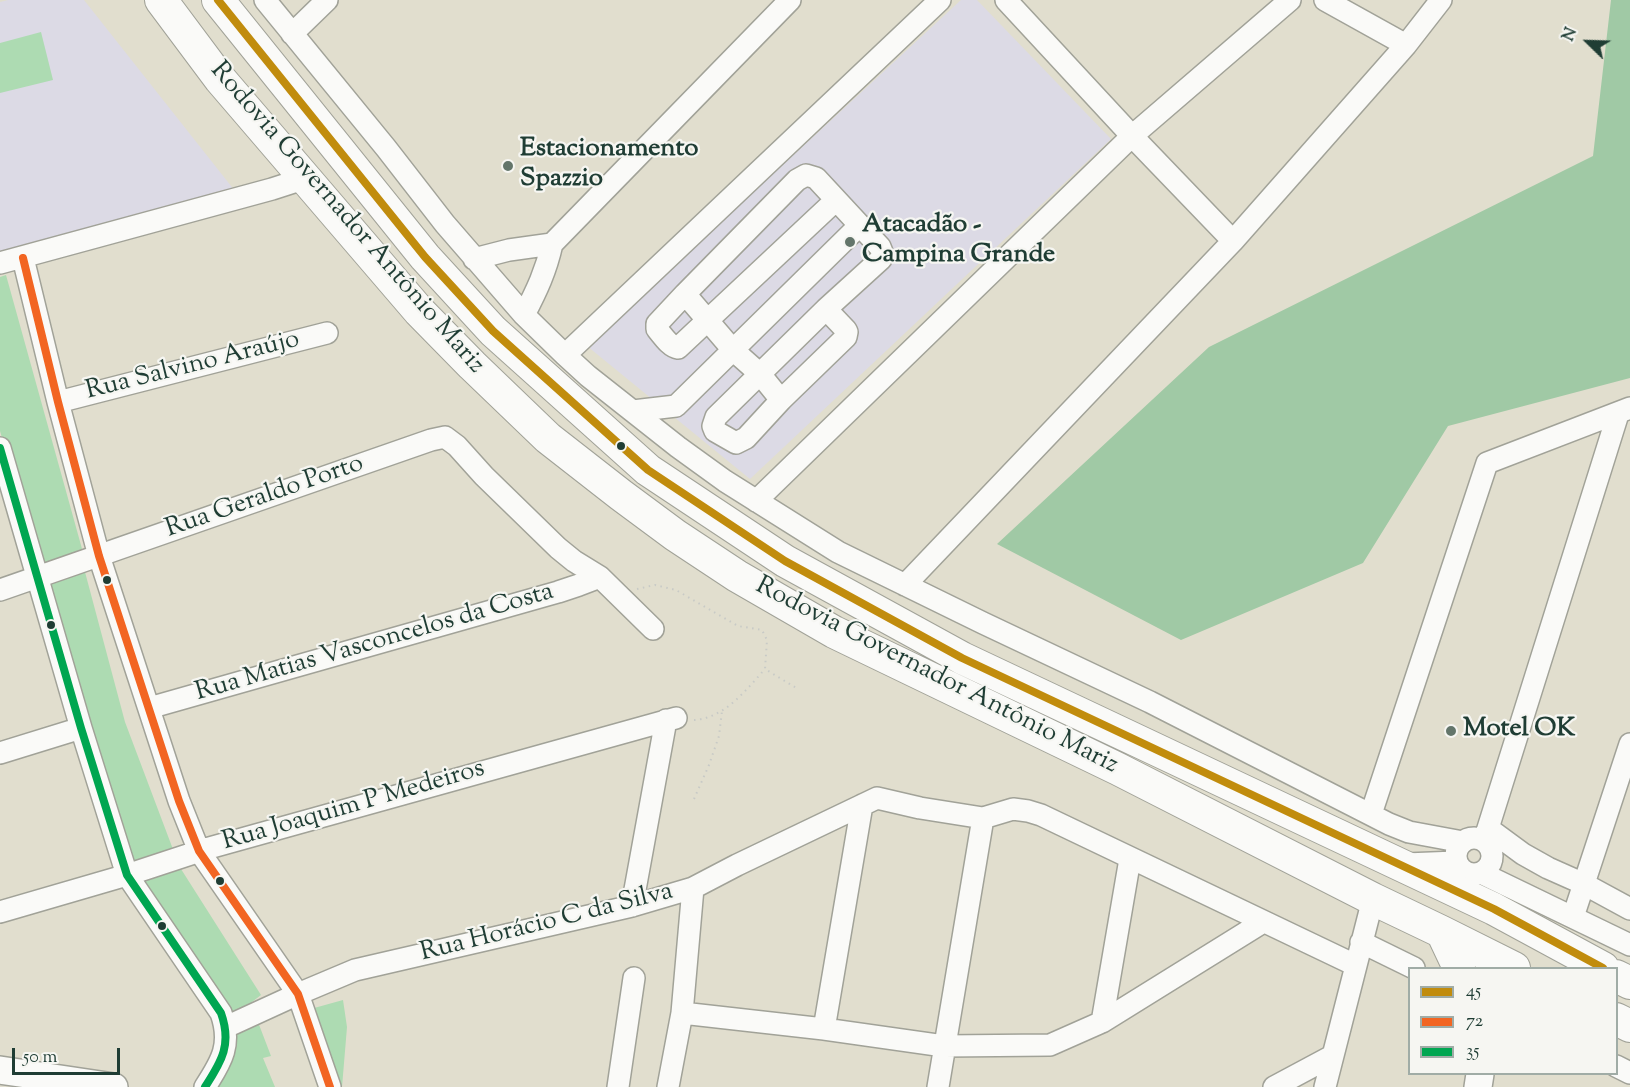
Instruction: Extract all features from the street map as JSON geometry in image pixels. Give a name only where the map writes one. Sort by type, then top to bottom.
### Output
[{"type":"highway","name":"Rodovia Governador Antônio Mariz","points":[[161,0],[220,79],[419,311],[548,438],[675,535],[737,576],[834,632],[1118,769],[1510,967]]},
{"type":"highway","name":"Rodovia Governador Antônio Mariz","points":[[218,0],[425,257],[493,331],[648,470],[785,561],[962,658],[1494,909],[1600,967]]},
{"type":"highway","points":[[1442,932],[1458,967]]},
{"type":"main road","points":[[0,1070],[114,1087]]},
{"type":"street","points":[[265,0],[445,224],[524,315],[588,376],[678,447],[756,501],[838,552],[1150,702],[1409,832],[1430,849],[1458,854]]},
{"type":"street","points":[[292,34],[327,0]]},
{"type":"street","points":[[524,315],[539,286],[552,244],[790,0]]},
{"type":"street","points":[[565,355],[940,0]]},
{"type":"street","points":[[1006,0],[1233,241]]},
{"type":"street","points":[[756,501],[1132,136],[1290,0]]},
{"type":"street","points":[[1325,0],[1406,45]]},
{"type":"street","points":[[905,585],[1233,241],[1406,45],[1441,0]]},
{"type":"street","points":[[826,309],[846,330],[846,337],[746,438],[736,443],[715,431],[713,426],[716,417],[826,309],[881,259],[880,247],[816,178],[806,175],[797,180],[685,294],[657,324],[657,329],[674,347],[678,348],[836,200]]},
{"type":"street","points":[[306,178],[7,258],[58,402],[99,556],[179,801],[199,851],[298,994],[330,1087]]},
{"type":"street","points":[[633,411],[676,406],[860,225]]},
{"type":"street","points":[[474,259],[509,250],[552,244]]},
{"type":"street","points":[[685,294],[733,350],[760,374],[782,400]]},
{"type":"street","name":"Rua Salvino Araújo","points":[[58,402],[327,333]]},
{"type":"street","points":[[676,406],[678,447]]},
{"type":"street","points":[[1458,854],[1461,870],[1476,874],[1486,850],[1624,411]]},
{"type":"street","points":[[1371,814],[1487,463],[1624,411]]},
{"type":"street","name":"Rua Matias Vasconcelos da Costa","points":[[431,440],[445,437],[457,446],[484,476],[558,548],[574,561],[600,576],[653,629]]},
{"type":"street","name":"Rua Geraldo Porto","points":[[0,590],[431,440]]},
{"type":"street","points":[[0,448],[81,728],[127,875],[221,1013],[226,1027],[223,1054],[205,1087]]},
{"type":"street","name":"Rua Matias Vasconcelos da Costa","points":[[149,708],[558,592],[600,576]]},
{"type":"street","points":[[632,906],[671,719]]},
{"type":"street","name":"Rua Joaquim P Medeiros","points":[[0,912],[127,875],[199,851],[671,719]]},
{"type":"street","points":[[0,753],[81,728]]},
{"type":"street","points":[[1573,917],[1630,744]]},
{"type":"street","points":[[824,1029],[862,804],[877,798],[920,808],[983,818],[1013,809],[1041,815],[1355,965]]},
{"type":"street","name":"Rua Horácio C da Silva","points":[[226,1027],[355,970],[632,906],[693,888],[862,804]]},
{"type":"street","points":[[938,1087],[983,818]]},
{"type":"street","points":[[1398,864],[1412,865],[1458,854],[1471,838],[1486,850],[1509,887],[1630,945]]},
{"type":"street","points":[[1486,850],[1523,854],[1630,909]]},
{"type":"street","points":[[1102,1022],[1130,859]]},
{"type":"street","points":[[668,1087],[682,1013],[693,888]]},
{"type":"street","points":[[1324,1087],[1373,899]]},
{"type":"street","points":[[682,1013],[824,1029],[944,1046],[1050,1045],[1102,1022],[1263,922]]},
{"type":"street","points":[[1361,942],[1410,967]]},
{"type":"street","points":[[618,1087],[634,978]]},
{"type":"street","points":[[1274,1087],[1332,1056]]},
{"type":"path","points":[[637,589],[655,585],[676,590],[738,626],[762,630],[767,640],[765,669],[741,696],[716,715],[697,721],[671,719]]},
{"type":"path","points":[[765,669],[798,689]]},
{"type":"path","points":[[694,799],[719,736],[722,711]]},
{"type":"shaded area","points":[[8,0],[84,0],[235,191],[0,252],[0,2]]},
{"type":"shaded area","name":"Atacadão - Campina Grande","points":[[961,0],[977,0],[1111,139],[750,479],[587,346]]},
{"type":"green space","points":[[1611,0],[1630,0],[1630,378],[1448,426],[1363,563],[1181,640],[997,544],[1209,347],[1593,156]]},
{"type":"green space","points":[[41,32],[53,80],[0,93],[0,43]]},
{"type":"green space","points":[[6,275],[84,556],[38,567],[0,431],[0,277]]},
{"type":"green space","points":[[85,572],[125,722],[174,852],[129,865],[46,586]]},
{"type":"green space","points":[[181,869],[261,995],[230,1019],[136,883]]},
{"type":"green space","points":[[343,1000],[347,1027],[342,1087],[332,1087],[307,1010]]},
{"type":"green space","points":[[258,1022],[271,1056],[263,1058],[275,1087],[208,1087],[232,1034]]},
{"type":"transit line","name":"45","points":[[218,0],[425,257],[493,331],[648,470],[785,561],[962,658],[1494,909],[1601,967]]},
{"type":"transit line","name":"72","points":[[23,258],[99,556],[179,801],[199,851],[298,994],[330,1087]]},
{"type":"transit line","name":"35","points":[[0,448],[81,728],[127,875],[221,1013],[226,1034],[224,1052],[205,1087]]},
{"type":"place","name":"Estacionamento Spazzio","points":[[508,166]]},
{"type":"place","name":"Atacadão - Campina Grande","points":[[850,242]]},
{"type":"place","name":"Motel OK","points":[[1451,731]]}]
